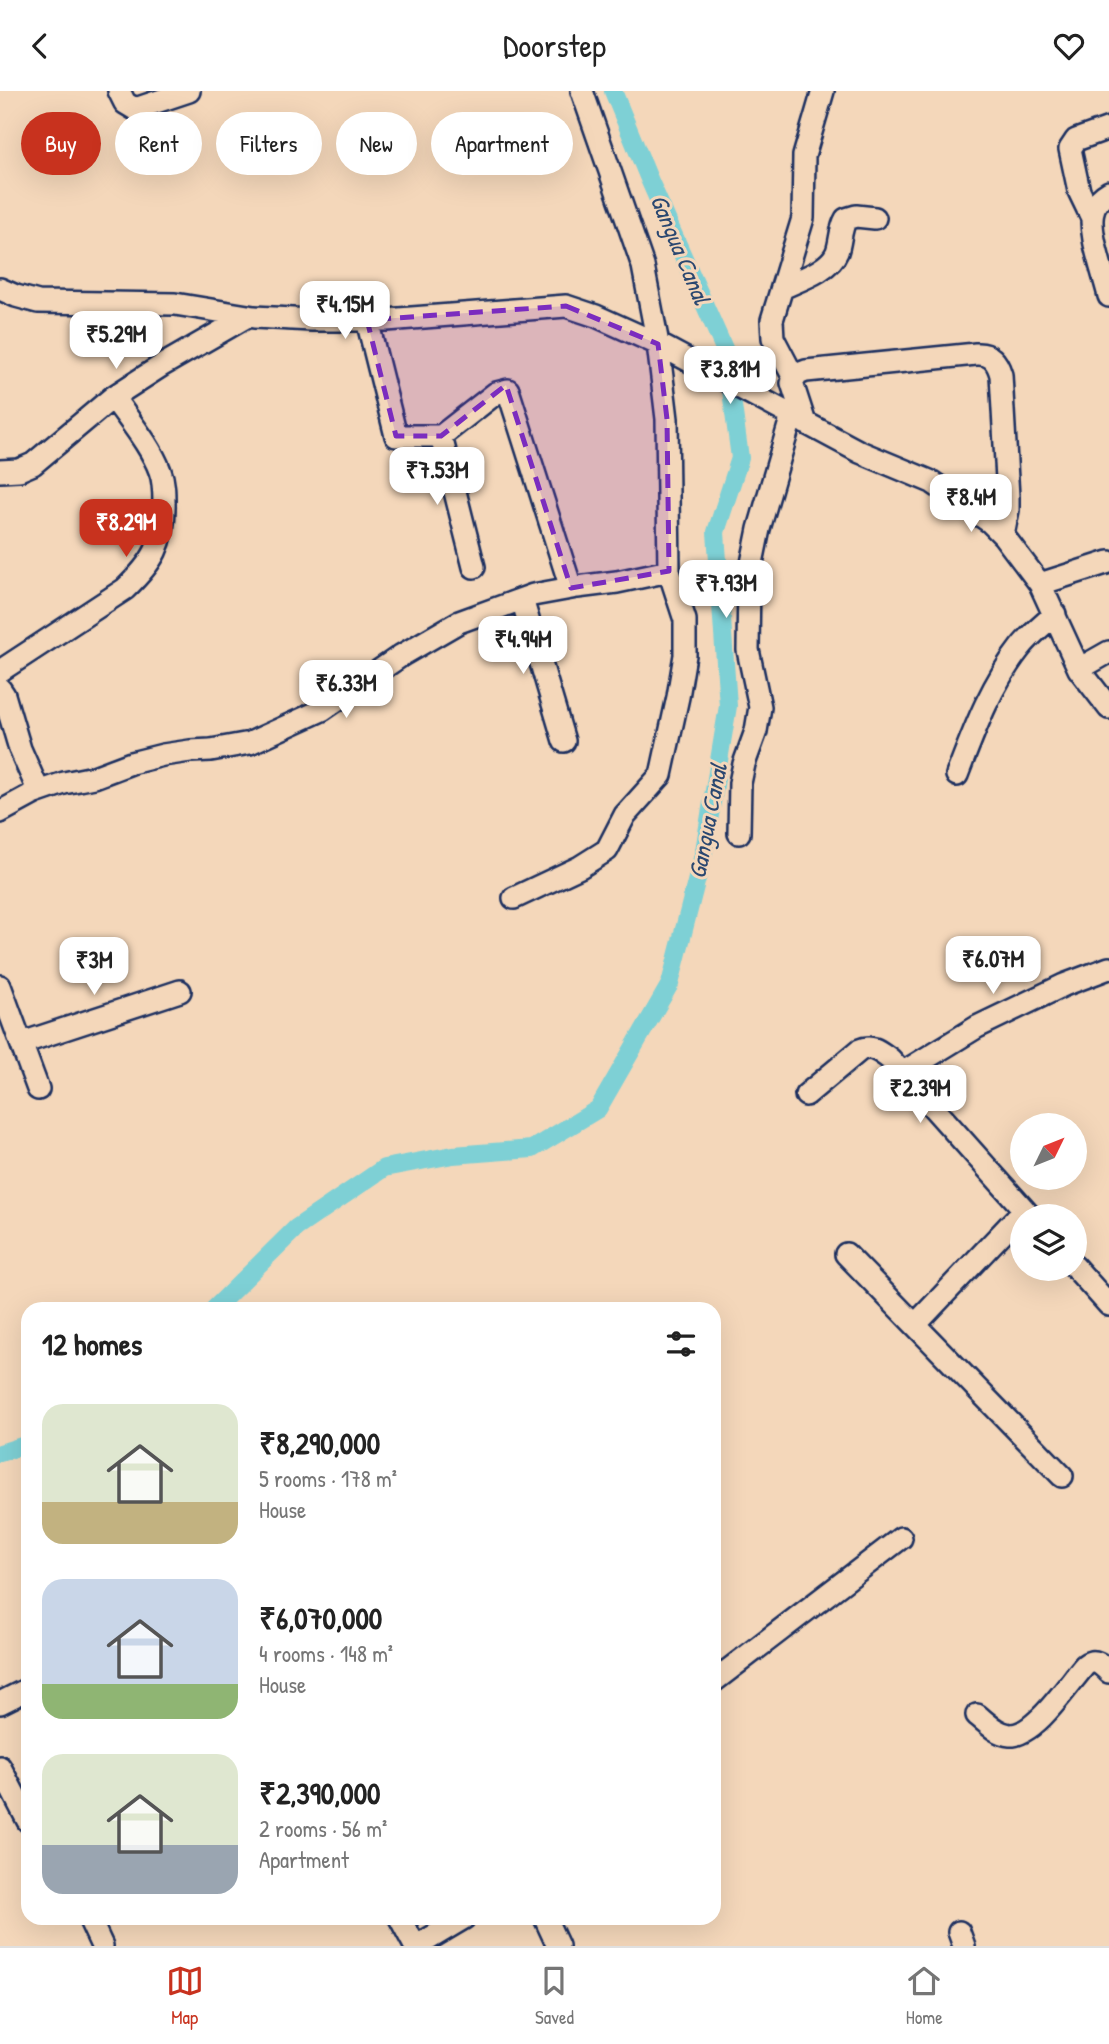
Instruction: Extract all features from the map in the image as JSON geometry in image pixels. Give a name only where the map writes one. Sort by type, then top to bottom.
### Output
[{"type":"street","points":[[119,91],[125,103],[135,109],[189,91]]},
{"type":"street","points":[[514,898],[580,867],[607,850],[625,815],[661,775],[685,655],[685,620],[669,571],[667,419],[658,344],[643,266],[582,91]]},
{"type":"street","points":[[738,832],[740,783],[760,707],[748,650],[749,578],[757,538],[793,416],[794,378],[773,338],[771,328],[803,218],[804,156],[823,91]]},
{"type":"street","points":[[1092,218],[1079,191],[1070,149],[1076,140],[1109,128]]},
{"type":"street","points":[[1109,192],[1098,200],[1092,218],[1109,296]]},
{"type":"street","points":[[782,288],[814,272],[833,258],[846,219],[856,216],[875,218]]},
{"type":"street","points":[[0,289],[38,302],[174,304],[248,316],[312,320],[368,320],[566,306],[596,316],[658,344],[860,452],[932,482],[990,522],[1040,584],[1079,669],[1109,708]]},
{"type":"street","points":[[0,471],[19,471],[33,464],[113,397],[248,316]]},
{"type":"street","points":[[368,320],[396,436],[441,436],[496,393],[508,390],[571,588]]},
{"type":"street","points":[[794,378],[806,370],[984,353],[990,356],[1002,375],[1008,497],[1003,535]]},
{"type":"street","points":[[0,671],[125,589],[142,573],[161,542],[164,485],[160,470],[113,397]]},
{"type":"street","points":[[441,436],[474,567]]},
{"type":"street","points":[[1040,584],[1109,562]]},
{"type":"street","points":[[0,812],[35,793],[64,783],[94,778],[131,763],[163,755],[250,743],[322,710],[402,655],[459,622],[533,595],[617,583],[669,571]]},
{"type":"street","points":[[522,599],[564,741]]},
{"type":"street","points":[[957,775],[993,689],[1019,649],[1055,614]]},
{"type":"street","points":[[1079,669],[1109,652]]},
{"type":"street","points":[[0,689],[20,749],[35,783],[35,793]]},
{"type":"street","points":[[902,1073],[977,1027],[1064,985],[1109,968]]},
{"type":"street","points":[[0,986],[38,1089]]},
{"type":"street","points":[[22,1043],[180,991]]},
{"type":"street","points":[[806,1095],[860,1050],[865,1047],[877,1049],[902,1073],[1019,1204]]},
{"type":"street","points":[[915,1325],[1010,1230]]},
{"type":"street","points":[[846,1254],[1062,1476]]},
{"type":"street","points":[[1087,1280],[1109,1305]]},
{"type":"street","points":[[721,1676],[901,1538]]},
{"type":"street","points":[[977,1715],[1004,1734],[1018,1734],[1038,1721],[1084,1665],[1090,1661],[1097,1662],[1109,1672]]},
{"type":"street","points":[[0,1703],[21,1692]]},
{"type":"street","points":[[0,1767],[21,1808]]},
{"type":"street","points":[[92,1925],[102,1946]]},
{"type":"street","points":[[404,1925],[416,1946],[452,1925]]},
{"type":"street","points":[[548,1925],[558,1946]]},
{"type":"highlighted area","points":[[566,306],[658,344],[667,419],[669,571],[571,588],[506,385],[441,436],[396,436],[367,320]]},
{"type":"waterway","name":"Gangua Canal","points":[[221,1302],[296,1228],[384,1168],[453,1155],[532,1149],[598,1109],[670,984],[704,851],[728,706],[716,532],[740,458],[726,353],[613,91]]},
{"type":"waterway","name":"Gangua Canal","points":[[0,1453],[21,1446]]}]
